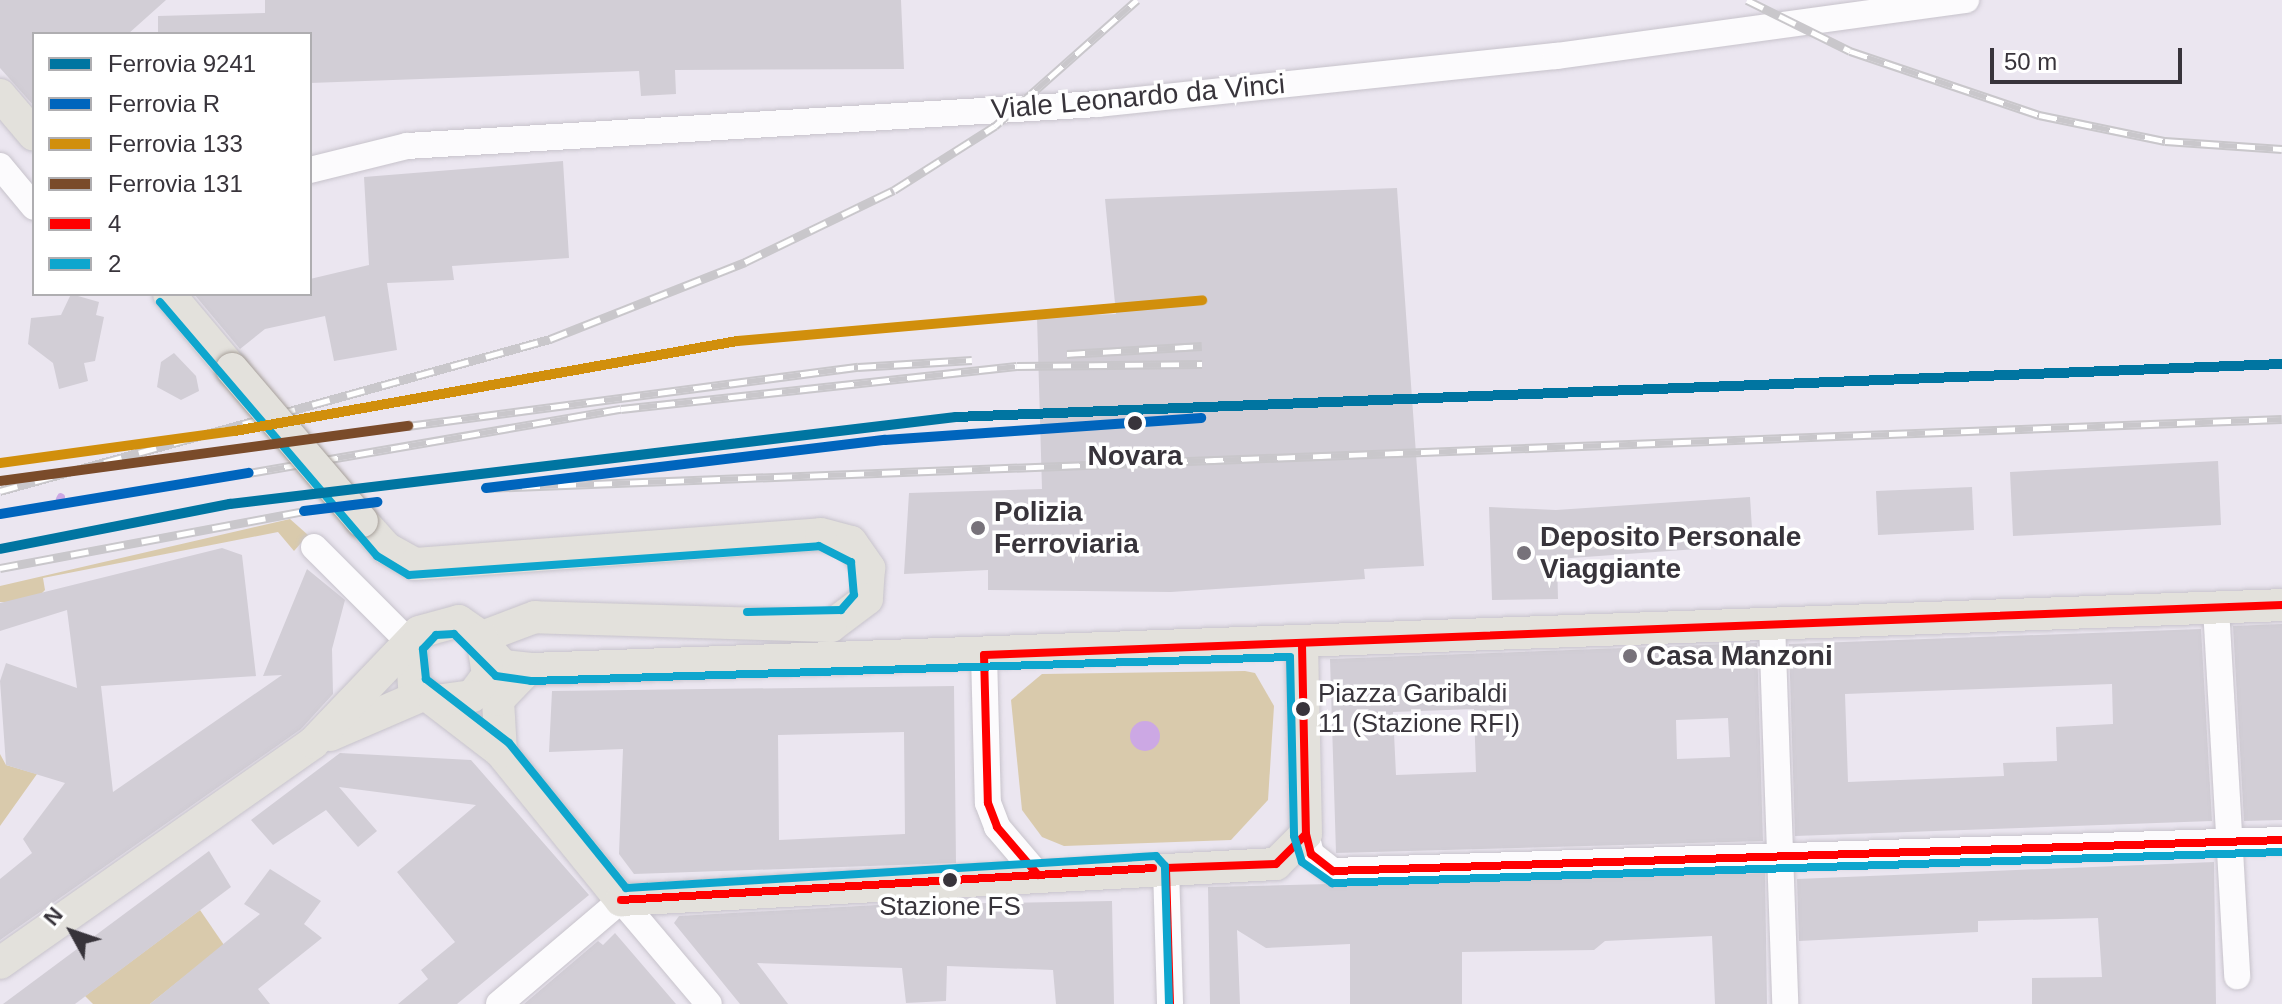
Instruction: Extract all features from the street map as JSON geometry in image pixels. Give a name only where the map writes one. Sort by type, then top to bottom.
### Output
[{"type":"main road","points":[[0,95],[32,133]]},
{"type":"main road","points":[[171,296],[386,548],[415,564],[821,534],[851,542],[869,568],[867,599],[831,626],[535,617],[485,643]]},
{"type":"main road","points":[[0,963],[313,743],[411,644],[444,620],[485,643],[503,666],[531,669],[1302,645],[1772,623],[2282,605]]},
{"type":"main road","points":[[313,743],[429,698],[472,696],[488,675],[485,643]]},
{"type":"main road","points":[[411,644],[408,672],[429,698],[501,752],[621,900],[1276,864],[1306,834],[1302,645]]},
{"type":"main road","points":[[501,752],[498,700],[531,669]]},
{"type":"street","name":"Viale Leonardo da Vinci","points":[[312,170],[407,146],[1098,104],[1879,6],[1966,0]]},
{"type":"street","points":[[0,166],[32,205]]},
{"type":"street","points":[[314,547],[411,644]]},
{"type":"street","points":[[2216,608],[2225,842],[2237,976]]},
{"type":"street","points":[[1772,623],[1785,1004]]},
{"type":"street","points":[[984,655],[988,803],[997,827],[1038,875]]},
{"type":"street","points":[[1306,834],[1311,854],[1333,871],[2282,840]]},
{"type":"street","points":[[1166,868],[1170,1004]]},
{"type":"street","points":[[499,1004],[621,900],[709,1004]]},
{"type":"shaded area","points":[[290,519],[308,535],[294,551],[278,532],[43,578],[45,590],[33,602],[0,602],[0,586]]},
{"type":"shaded area","points":[[1255,673],[1274,706],[1268,800],[1231,840],[1064,846],[1042,837],[1022,810],[1011,700],[1042,674]]},
{"type":"shaded area","points":[[1145,721],[1156,725],[1160,736],[1156,747],[1145,751],[1134,747],[1130,736],[1134,725]]},
{"type":"shaded area","points":[[0,754],[6,765],[37,774],[0,826]]},
{"type":"shaded area","points":[[200,910],[224,945],[150,1004],[93,1004],[85,996]]},
{"type":"building","points":[[0,0],[166,0],[130,32],[32,32],[32,104],[0,68]]},
{"type":"building","points":[[265,0],[901,0],[904,69],[675,70],[676,94],[641,96],[639,71],[312,83],[312,32],[158,32],[158,16],[265,13]]},
{"type":"building","points":[[563,161],[569,258],[452,266],[454,280],[387,283],[397,350],[334,361],[325,316],[265,329],[240,349],[196,296],[312,296],[312,279],[369,265],[364,177]]},
{"type":"building","points":[[1397,188],[1424,566],[1364,569],[1365,579],[1171,592],[988,590],[988,570],[904,574],[909,493],[1042,489],[1037,317],[1116,314],[1105,199]]},
{"type":"building","points":[[70,296],[78,296],[99,302],[96,315],[104,317],[95,361],[84,363],[88,381],[59,389],[53,363],[28,344],[31,318],[61,315]]},
{"type":"building","points":[[174,353],[196,376],[199,391],[181,400],[157,387],[161,362]]},
{"type":"building","points":[[2218,461],[2221,525],[2013,536],[2010,472]]},
{"type":"building","points":[[1972,487],[1974,530],[1878,535],[1876,491]]},
{"type":"building","points":[[1750,497],[1753,545],[1557,559],[1558,599],[1492,600],[1489,507],[1556,510]]},
{"type":"building","points":[[222,548],[242,555],[256,676],[101,686],[113,792],[282,675],[263,676],[307,569],[345,600],[332,649],[333,694],[301,729],[0,940],[0,879],[32,853],[23,839],[65,783],[6,765],[0,681],[6,663],[77,688],[67,610],[0,631],[0,603]]},
{"type":"building","points":[[2282,624],[2282,820],[2244,821],[2233,626]]},
{"type":"building","points":[[2201,629],[2212,821],[1795,836],[1789,644]],"holes":[[[2112,684],[2113,724],[2056,727],[2057,761],[2003,763],[2004,776],[1848,782],[1845,694]]]},
{"type":"building","points":[[1757,643],[1763,841],[1336,853],[1330,659]],"holes":[[[1474,709],[1476,772],[1396,775],[1393,712]],[[1728,718],[1730,757],[1677,759],[1676,720]]]},
{"type":"building","points":[[954,686],[956,863],[634,874],[619,854],[623,749],[549,752],[552,691]],"holes":[[[904,732],[905,834],[779,840],[778,735]]]},
{"type":"building","points":[[340,753],[471,760],[589,895],[457,1004],[398,1004],[428,979],[421,970],[455,942],[397,872],[476,805],[339,787],[377,831],[358,847],[326,810],[273,845],[251,820]]},
{"type":"building","points":[[209,851],[231,887],[75,1004],[3,1004]]},
{"type":"building","points":[[2214,862],[2216,1004],[2032,1004],[2032,978],[2102,977],[2098,918],[1978,921],[1978,932],[1799,941],[1797,879]]},
{"type":"building","points":[[270,869],[321,901],[304,924],[322,938],[258,989],[270,1004],[150,1004],[260,914],[244,904]]},
{"type":"building","points":[[1765,873],[1767,1004],[1715,1004],[1712,936],[1605,941],[1594,950],[1462,952],[1462,1004],[1350,1004],[1350,944],[1266,948],[1237,930],[1240,1004],[1210,1004],[1208,887]]},
{"type":"building","points":[[1112,901],[1114,1004],[1056,1004],[1053,970],[947,966],[946,1001],[906,1003],[902,968],[757,963],[788,1004],[740,1004],[674,923],[679,916],[878,905]]},
{"type":"building","points":[[615,933],[676,1004],[524,1004],[598,941],[603,945]]},
{"type":"railway","points":[[0,491],[550,339],[745,262],[894,190],[995,126],[1137,0]]},
{"type":"railway","points":[[1747,0],[1850,51],[2039,115],[2165,141],[2282,149]]},
{"type":"railway","points":[[1067,354],[1202,346]]},
{"type":"railway","points":[[408,426],[858,367],[972,360]]},
{"type":"railway","points":[[249,473],[621,409],[1017,366],[1202,364]]},
{"type":"railway","points":[[486,488],[2282,419]]},
{"type":"railway","points":[[0,568],[304,511]]},
{"type":"rail line","name":"133","points":[[0,463],[235,431],[737,341],[1202,300]]},
{"type":"rail line","name":"9241","points":[[0,549],[230,504],[956,417],[2282,364]]},
{"type":"rail line","name":"R","points":[[486,488],[885,440],[1201,418]]},
{"type":"rail line","name":"131","points":[[0,481],[408,426]]},
{"type":"rail line","name":"R","points":[[0,514],[249,473]]},
{"type":"rail line","name":"R","points":[[304,511],[377,502]]},
{"type":"transit line","name":"2","points":[[160,302],[377,556],[409,575],[819,546],[851,562],[854,595],[841,610],[747,612]]},
{"type":"transit line","name":"4","points":[[984,655],[2282,605]]},
{"type":"transit line","name":"2","points":[[1169,1004],[1165,866],[1156,856],[626,888],[509,743],[426,679],[423,649],[436,635],[454,634],[496,676],[531,681],[1290,657],[1294,836],[1302,862],[1332,883],[2282,852]]},
{"type":"transit line","name":"4","points":[[1302,645],[1306,834],[1311,854],[1333,871],[2282,840]]},
{"type":"transit line","name":"4","points":[[984,655],[988,803],[997,827],[1038,875]]},
{"type":"transit line","name":"4","points":[[1170,1004],[1166,868],[1276,864],[1306,834]]},
{"type":"transit line","name":"4","points":[[621,900],[1153,868]]},
{"type":"place","name":"Novara","points":[[1135,423]]},
{"type":"place","name":"Polizia Ferroviaria","points":[[978,528]]},
{"type":"place","name":"Deposito Personale Viaggiante","points":[[1524,553]]},
{"type":"place","name":"Casa Manzoni","points":[[1630,656]]},
{"type":"place","name":"Piazza Garibaldi 11 (Stazione RFI)","points":[[1303,709]]},
{"type":"place","name":"Stazione FS","points":[[950,880]]}]
